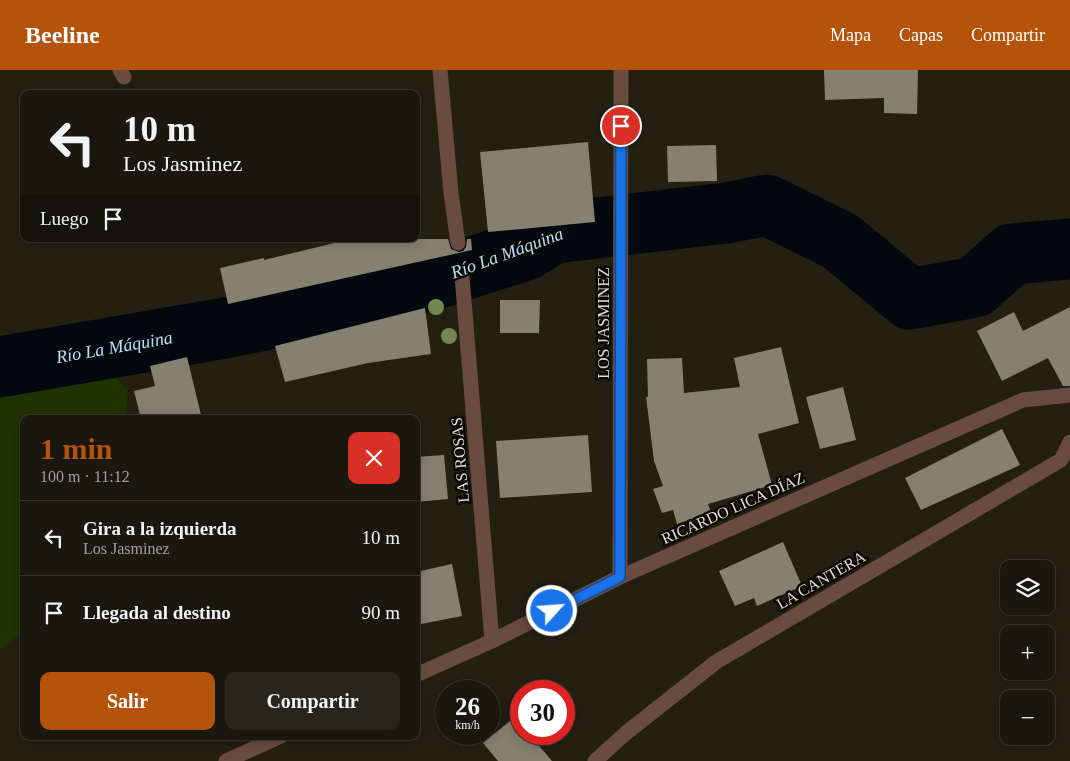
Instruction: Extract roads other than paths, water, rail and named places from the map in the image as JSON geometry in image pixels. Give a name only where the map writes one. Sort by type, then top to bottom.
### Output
[{"type":"street","points":[[440,70],[450,193],[458,243]]},
{"type":"street","name":"LOS JASMINEZ","points":[[620,577],[621,70]]},
{"type":"street","name":"LAS ROSAS","points":[[462,276],[492,641]]},
{"type":"street","name":"RICARDO LICA DÍAZ","points":[[420,673],[492,641],[620,577],[1023,400],[1070,395]]},
{"type":"street","name":"LA CANTERA","points":[[595,761],[626,733],[716,662],[1061,460],[1070,442]]},
{"type":"street","points":[[226,761],[272,740]]},
{"type":"waterway","name":"Río La Máquina","points":[[0,367],[225,328],[336,305],[438,278],[526,250],[554,233],[726,213],[767,205],[840,241],[910,299],[975,287],[1012,254],[1070,249]]}]
